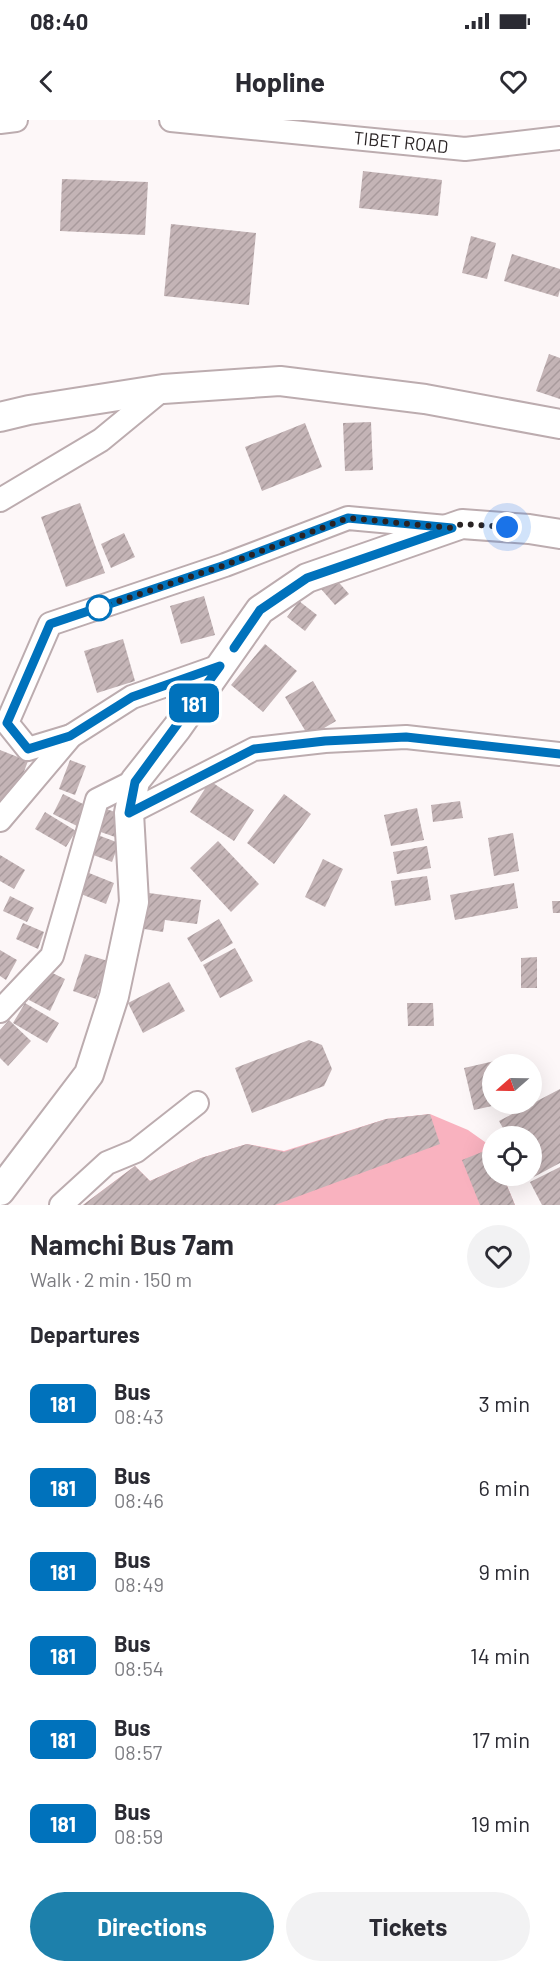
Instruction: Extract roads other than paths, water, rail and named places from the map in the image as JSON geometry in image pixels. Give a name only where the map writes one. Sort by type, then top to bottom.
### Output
[{"type":"main road","points":[[0,417],[29,410],[163,389],[280,381],[425,399],[560,424]]},
{"type":"main road","points":[[0,1191],[89,1074],[114,996],[134,902],[129,813],[135,782],[260,610],[307,578],[462,524],[529,529],[560,534]]},
{"type":"street","points":[[0,122],[16,120]]},
{"type":"street","name":"TIBET ROAD","points":[[171,120],[465,149],[560,138]]},
{"type":"street","points":[[0,500],[101,440],[163,389]]},
{"type":"street","points":[[220,666],[132,697],[70,736],[28,749],[7,723],[50,624],[225,565],[348,518],[452,528]]},
{"type":"street","points":[[0,820],[70,736]]},
{"type":"street","points":[[129,813],[254,749],[325,741],[406,737],[560,754]]},
{"type":"street","points":[[0,1011],[52,956],[97,800],[135,782]]},
{"type":"street","points":[[61,1205],[107,1163],[136,1151],[196,1103]]}]
